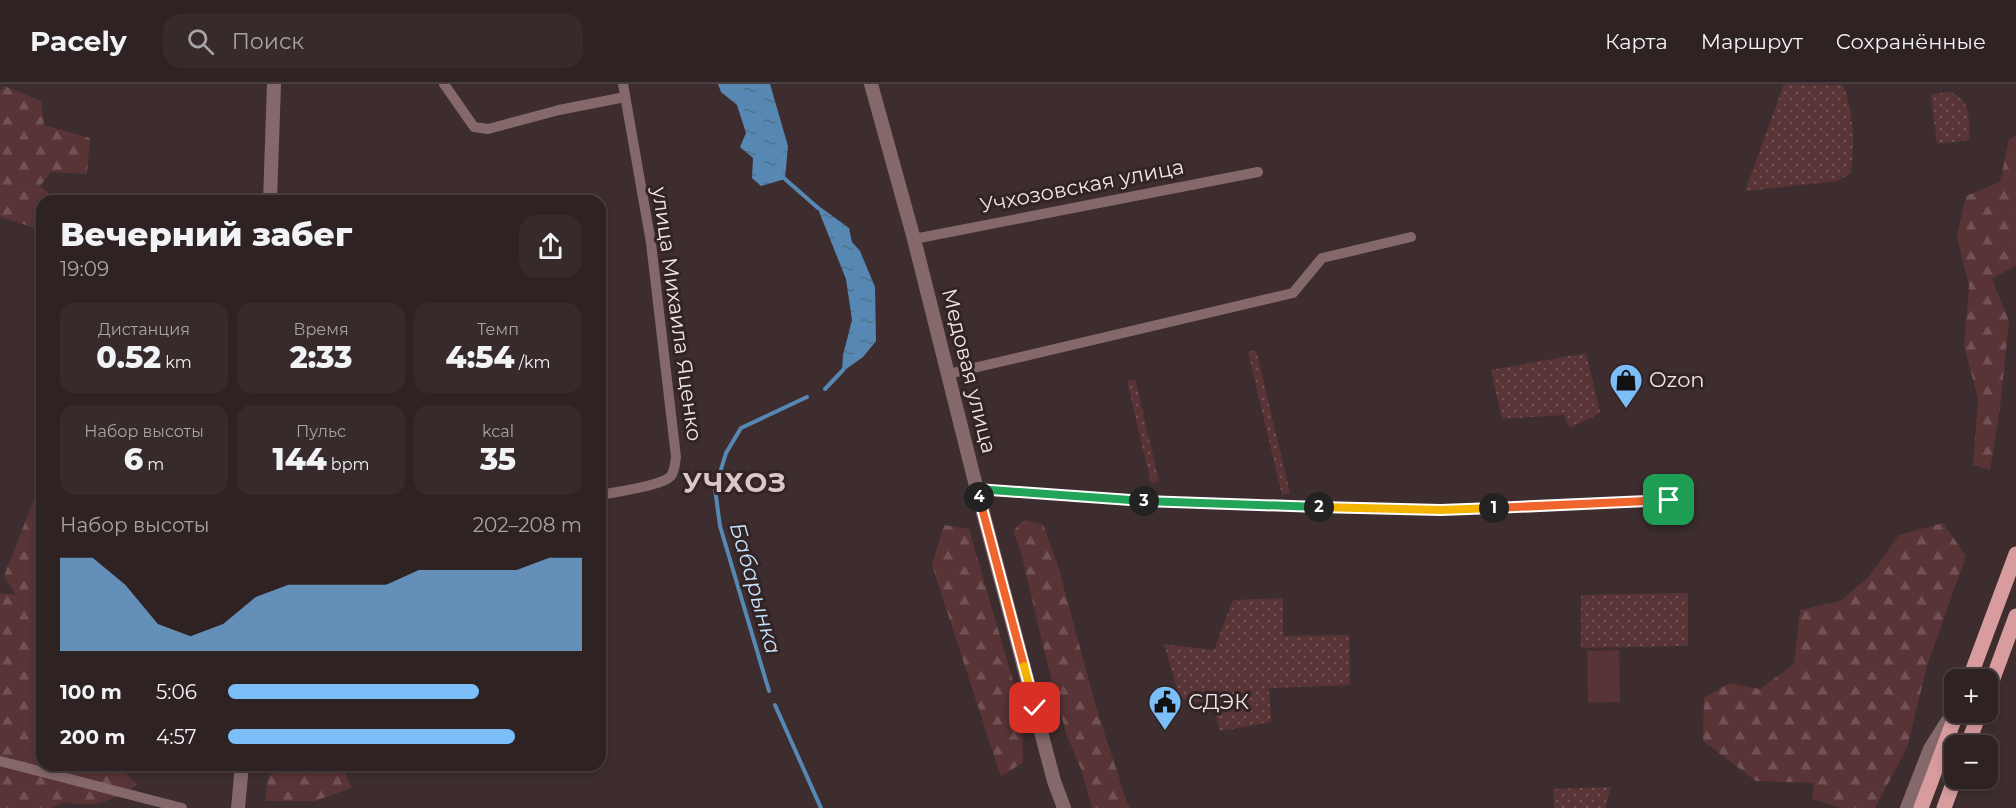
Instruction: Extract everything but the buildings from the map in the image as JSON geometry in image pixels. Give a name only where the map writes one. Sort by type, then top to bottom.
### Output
[{"type":"main road","points":[[1973,669],[2016,554]]},
{"type":"main road","points":[[1996,669],[2016,616]]},
{"type":"main road","points":[[1921,808],[1952,723]]},
{"type":"main road","points":[[1944,808],[1951,789]]},
{"type":"street","points":[[270,195],[274,84]]},
{"type":"street","points":[[444,84],[474,127],[488,129],[559,110],[625,97]]},
{"type":"street","name":"улица Михаила Яценко","points":[[606,494],[660,482],[670,477],[675,468],[676,457],[651,243],[622,84]]},
{"type":"street","name":"Медовая улица","points":[[871,84],[914,239],[1054,781],[1064,808]]},
{"type":"street","name":"Учхозовская улица","points":[[914,239],[1258,172]]},
{"type":"street","points":[[948,375],[1293,293],[1322,258],[1412,237]]},
{"type":"street","points":[[977,489],[1209,504],[1441,510],[1669,500]]},
{"type":"street","points":[[1907,808],[1930,749],[1948,723]]},
{"type":"street","points":[[0,761],[36,770]]},
{"type":"street","points":[[39,771],[182,808]]},
{"type":"street","points":[[238,808],[241,771]]},
{"type":"green space","points":[[1784,84],[1843,85],[1853,129],[1850,174],[1837,181],[1745,191]]},
{"type":"green space","points":[[4,86],[41,101],[44,125],[90,138],[87,174],[51,172],[40,186],[50,195],[36,195],[36,228],[0,217],[0,91]]},
{"type":"green space","points":[[1950,92],[1963,100],[1966,106],[1970,140],[1937,144],[1931,94]]},
{"type":"green space","points":[[2016,136],[2016,265],[1992,279],[2009,321],[2000,408],[1990,470],[1973,465],[1978,399],[1964,345],[1969,286],[1957,236],[1966,196],[2000,182],[2009,139]]},
{"type":"green space","points":[[1256,350],[1290,493],[1282,495],[1248,352]]},
{"type":"green space","points":[[1586,353],[1600,413],[1570,428],[1564,415],[1502,419],[1491,370]]},
{"type":"green space","points":[[1135,379],[1159,481],[1151,483],[1127,381]]},
{"type":"green space","points":[[36,494],[36,771],[124,771],[137,785],[119,796],[93,804],[63,802],[51,808],[0,808],[0,593],[16,595],[4,576]]},
{"type":"green space","points":[[1024,520],[1043,524],[1058,566],[1096,707],[1129,808],[1092,808],[1081,769],[1066,733],[1021,553],[1013,531]]},
{"type":"green space","points":[[1943,523],[1966,556],[1927,666],[1907,748],[1875,808],[1841,808],[1812,799],[1814,783],[1756,781],[1703,741],[1704,698],[1729,683],[1760,689],[1794,664],[1800,610],[1840,601],[1868,578],[1899,535]]},
{"type":"green space","points":[[944,525],[969,529],[1022,712],[1023,762],[1001,777],[932,565]]},
{"type":"green space","points":[[1688,593],[1688,646],[1581,648],[1581,595]]},
{"type":"green space","points":[[1283,598],[1283,636],[1349,635],[1350,685],[1269,688],[1271,722],[1220,731],[1211,699],[1192,703],[1179,696],[1164,644],[1214,650],[1233,600]]},
{"type":"green space","points":[[1619,650],[1620,702],[1588,703],[1587,651]]},
{"type":"green space","points":[[274,771],[344,771],[352,788],[315,801],[265,801],[268,778]]},
{"type":"green space","points":[[1611,787],[1605,808],[1554,808],[1553,789]]},
{"type":"water","points":[[718,84],[770,84],[788,146],[785,179],[761,186],[752,178],[753,158],[740,147],[746,133],[737,105],[721,92]]},
{"type":"water","points":[[816,204],[849,228],[852,242],[860,251],[875,287],[876,341],[863,357],[842,372],[843,355],[852,320],[846,279]]},
{"type":"waterway","name":"Бабарынка","points":[[785,179],[818,208]]},
{"type":"waterway","name":"Бабарынка","points":[[825,389],[843,370]]},
{"type":"waterway","name":"Бабарынка","points":[[769,691],[720,526],[715,489],[726,453],[741,428],[807,397]]},
{"type":"waterway","name":"Бабарынка","points":[[775,705],[821,808]]},
{"type":"place","name":"Ozon","points":[[1626,409]]},
{"type":"place","name":"СДЭК","points":[[1165,731]]},
{"type":"district","name":"УЧХОЗ","points":[[735,483]]},
{"type":"route","points":[[1035,708],[977,489],[1140,501],[1441,510],[1669,500]]}]
